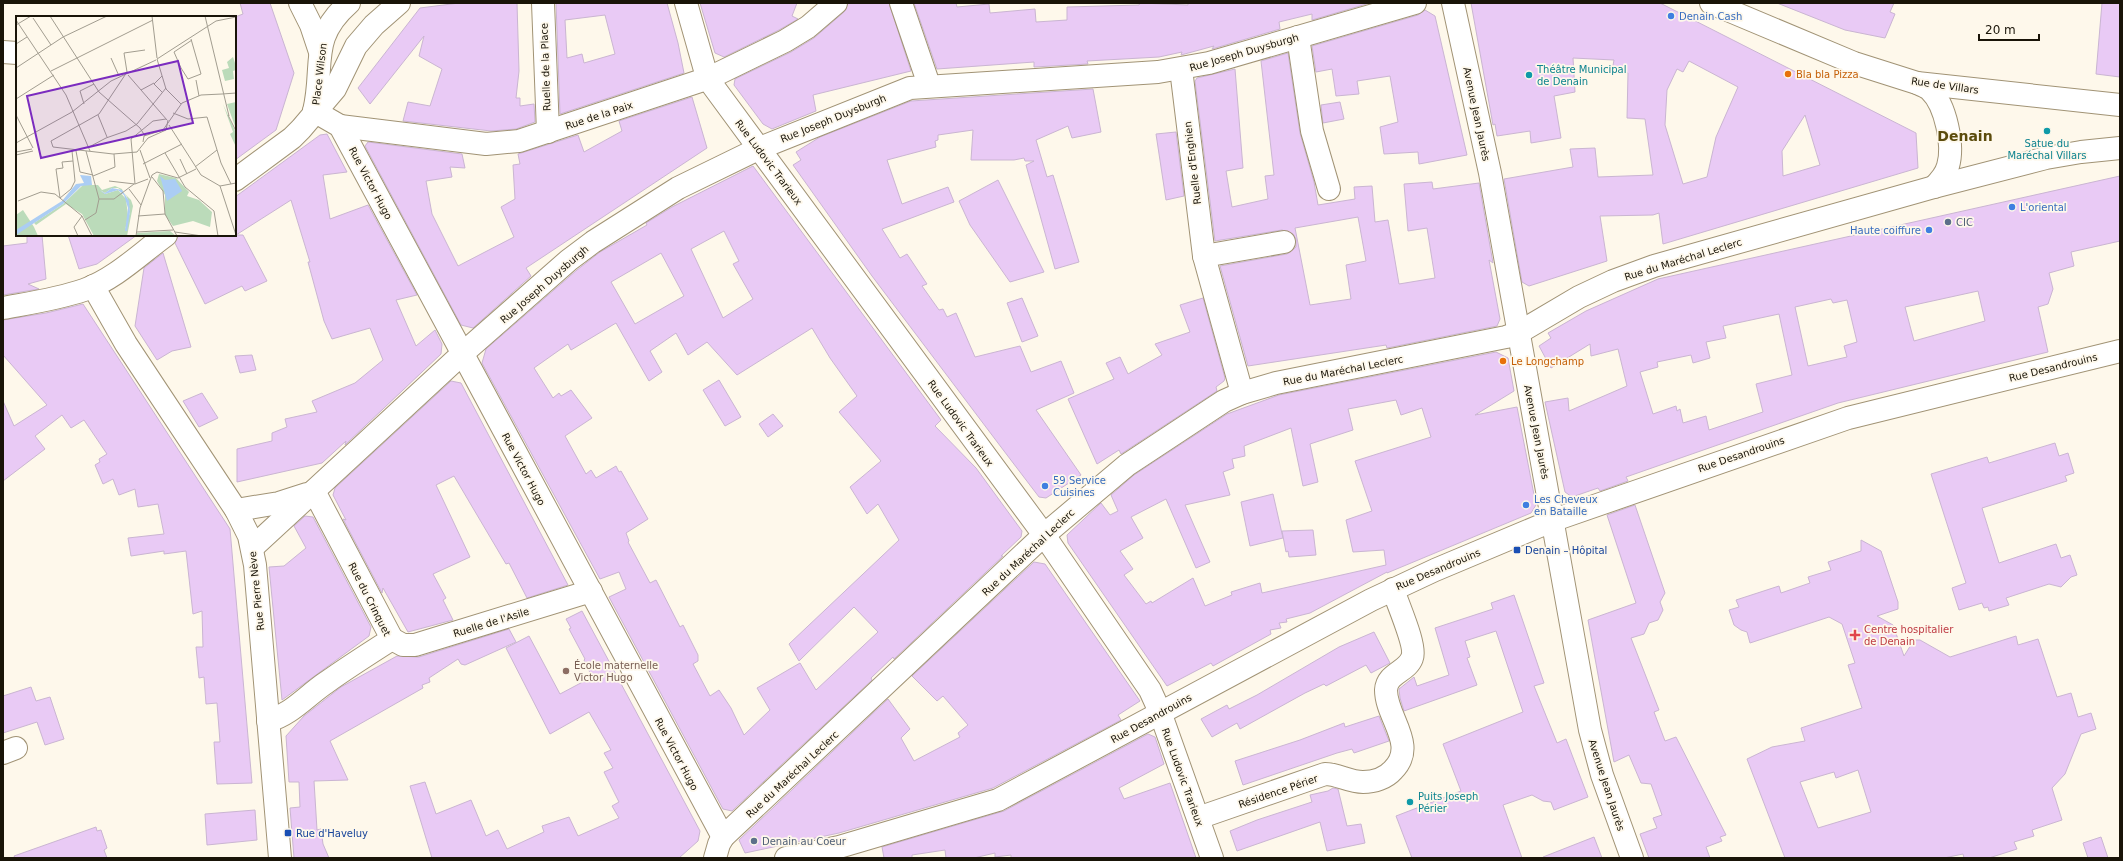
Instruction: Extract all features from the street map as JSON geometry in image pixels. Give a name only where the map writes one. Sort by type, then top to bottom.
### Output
[{"type":"street","points":[[300,3],[311,25],[320,52]]},
{"type":"street","name":"Place Wilson","points":[[314,111],[323,37],[332,21],[349,3]]},
{"type":"street","points":[[356,46],[358,24],[357,3]]},
{"type":"street","name":"Place Wilson","points":[[314,111],[325,102],[335,89],[356,46],[374,25],[399,3]]},
{"type":"street","name":"Ruelle de la Place","points":[[543,3],[548,132]]},
{"type":"street","name":"Rue Ludovic Trarieux","points":[[686,3],[708,78],[718,94],[760,148],[1044,535],[1144,680],[1160,712],[1212,858]]},
{"type":"street","name":"Rue de la Paix","points":[[340,126],[486,144],[509,143],[548,132],[708,78],[785,41],[808,27],[836,3]]},
{"type":"street","points":[[901,3],[929,85]]},
{"type":"street","name":"Rue Joseph Duysburgh","points":[[252,548],[462,354],[581,250],[666,195],[760,148],[900,91],[929,85],[1181,69],[1209,63],[1415,3]]},
{"type":"street","name":"Avenue Jean Jaurès","points":[[1453,3],[1490,172],[1518,333],[1554,520],[1590,730],[1602,775],[1632,858]]},
{"type":"street","name":"Rue de Villars","points":[[1711,3],[1854,63],[1917,82],[2120,105]]},
{"type":"street","points":[[1298,37],[1312,131],[1329,189]]},
{"type":"street","points":[[3,52],[16,53]]},
{"type":"street","name":"Ruelle d'Enghien","points":[[1181,69],[1204,256],[1242,393]]},
{"type":"street","points":[[1917,82],[1929,88],[1939,100],[1944,114],[1948,136],[1950,154],[1948,168],[1934,187]]},
{"type":"street","points":[[236,179],[292,138],[314,111],[340,126]]},
{"type":"street","name":"Rue Victor Hugo","points":[[340,126],[723,837]]},
{"type":"street","name":"Rue du Maréchal Leclerc","points":[[715,858],[719,844],[723,837],[1044,535],[1140,456],[1213,407],[1242,393],[1290,380],[1495,340],[1518,333],[1579,297],[1633,273],[1934,187],[2064,154],[2120,148]]},
{"type":"street","points":[[3,308],[60,296],[93,286],[114,274],[165,236]]},
{"type":"street","points":[[1204,256],[1284,242]]},
{"type":"street","name":"Rue Pierre Nève","points":[[93,286],[126,344],[245,525],[252,548],[268,721],[278,853]]},
{"type":"street","name":"Rue Desandrouins","points":[[786,858],[840,852],[998,800],[1035,782],[1160,712],[1393,588],[1554,520],[1848,418],[2120,351]]},
{"type":"street","name":"Rue Joseph Duysburgh","points":[[236,510],[279,503],[314,491]]},
{"type":"street","name":"Rue du Crinquet","points":[[268,721],[280,718],[288,713],[326,682],[392,639],[314,491]]},
{"type":"street","name":"Résidence Périer","points":[[1198,818],[1325,774],[1339,776],[1355,782],[1374,781],[1388,775],[1399,764],[1402,758],[1403,747],[1387,697],[1387,687],[1393,676],[1410,662],[1413,649],[1393,588]]},
{"type":"street","name":"Ruelle de l'Asile","points":[[392,639],[403,645],[415,645],[590,591]]},
{"type":"building","points":[[240,3],[270,3],[294,73],[276,130],[236,159],[236,17],[243,14]]},
{"type":"building","points":[[459,3],[517,3],[519,71],[516,98],[520,98],[520,106],[534,104],[535,122],[516,129],[491,131],[403,121],[408,102],[430,106],[442,69],[419,56],[424,36],[370,104],[358,88],[420,8]]},
{"type":"building","points":[[556,3],[667,3],[678,43],[684,73],[560,114]],"holes":[[[605,15],[615,54],[584,63],[582,54],[567,58],[565,20]]]},
{"type":"building","points":[[700,3],[797,3],[792,16],[798,19],[724,57],[715,53]]},
{"type":"building","points":[[848,3],[889,3],[911,71],[813,95],[816,111],[772,129],[763,124],[734,85],[735,79],[791,52],[814,38],[844,12]]},
{"type":"building","points":[[914,3],[956,3],[957,7],[989,4],[990,13],[1035,9],[1036,22],[1067,20],[1067,7],[1139,5],[1140,3],[1188,5],[1188,3],[1370,3],[1312,20],[1312,14],[1279,22],[1280,29],[1212,49],[1214,46],[1181,55],[1182,52],[1159,57],[1087,61],[1088,64],[1034,67],[1034,62],[937,69]]},
{"type":"building","points":[[1471,3],[1660,3],[1916,133],[1918,168],[1663,244],[1659,213],[1653,215],[1600,216],[1607,261],[1529,286],[1522,282],[1504,179],[1573,167],[1570,149],[1595,148],[1598,177],[1653,175],[1645,119],[1627,118],[1628,73],[1612,71],[1614,60],[1573,58],[1575,92],[1554,96],[1561,138],[1531,143],[1530,131],[1497,136],[1495,124],[1493,125]],"holes":[[[1689,61],[1738,87],[1716,137],[1707,177],[1683,184],[1665,125],[1667,90],[1677,69],[1683,72]],[[1805,115],[1820,165],[1783,176],[1782,151]]]},
{"type":"building","points":[[1777,3],[1894,3],[1890,12],[1895,14],[1885,38],[1845,30]]},
{"type":"building","points":[[2102,3],[2120,3],[2120,77],[2096,74]]},
{"type":"building","points":[[1425,10],[1435,16],[1467,155],[1419,164],[1418,152],[1384,154],[1380,127],[1398,122],[1390,76],[1357,81],[1359,94],[1336,96],[1332,69],[1316,72],[1312,46],[1418,15]]},
{"type":"building","points":[[1288,53],[1300,133],[1314,182],[1318,205],[1355,199],[1354,187],[1372,186],[1375,222],[1388,220],[1399,284],[1435,278],[1427,228],[1408,231],[1404,184],[1432,182],[1433,189],[1479,183],[1493,263],[1489,260],[1500,319],[1497,326],[1387,348],[1386,345],[1248,366],[1220,266],[1287,254],[1296,247],[1296,239],[1293,234],[1282,230],[1215,241],[1195,81],[1197,78],[1235,69],[1243,168],[1226,171],[1232,207],[1268,199],[1265,176],[1274,175],[1261,61]],"holes":[[[1358,217],[1366,261],[1346,265],[1351,299],[1310,305],[1295,228]]]},
{"type":"building","points":[[1093,89],[1101,132],[1072,138],[1068,126],[1036,140],[1047,177],[1053,175],[1079,262],[1055,269],[1026,165],[1034,161],[1025,161],[1024,158],[1014,160],[971,160],[973,130],[938,135],[938,140],[935,141],[936,147],[887,160],[902,204],[948,187],[954,202],[882,229],[900,258],[907,254],[927,284],[922,286],[939,310],[943,309],[947,317],[956,313],[975,357],[1020,346],[1031,372],[1061,361],[1074,393],[1036,410],[1081,475],[1046,498],[1039,497],[1004,451],[872,276],[793,165],[801,160],[796,152],[820,137],[911,101]]},
{"type":"building","points":[[692,97],[707,148],[526,268],[531,276],[473,328],[461,325],[365,146],[368,142],[462,154],[465,168],[450,167],[452,177],[426,181],[432,214],[458,266],[514,237],[501,207],[515,199],[513,165],[520,164],[518,154],[578,135],[584,152],[622,131],[619,121]]},
{"type":"building","points":[[1340,102],[1344,119],[1323,123],[1321,105]]},
{"type":"building","points":[[1176,132],[1184,196],[1166,200],[1156,134]]},
{"type":"building","points":[[327,134],[347,172],[323,175],[330,219],[368,205],[417,295],[396,300],[416,346],[435,330],[442,344],[441,354],[345,445],[346,441],[322,463],[237,482],[237,449],[272,441],[272,433],[287,427],[285,419],[317,412],[312,401],[355,383],[383,360],[370,328],[332,339],[324,321],[308,262],[310,262],[291,200],[236,235],[236,196],[320,135]]},
{"type":"building","points":[[753,166],[941,420],[935,426],[976,468],[1022,531],[1021,537],[1001,556],[1003,556],[894,659],[893,657],[871,678],[872,680],[732,811],[723,809],[609,597],[626,589],[619,572],[600,579],[482,363],[486,349],[577,270],[600,252],[647,225],[646,223],[672,207]],"holes":[[[724,231],[739,261],[733,264],[753,299],[723,318],[691,249]],[[661,253],[684,296],[635,324],[611,282]],[[616,323],[649,381],[662,372],[650,351],[676,333],[688,355],[707,342],[737,375],[812,328],[830,358],[857,396],[839,412],[881,461],[850,487],[867,514],[878,504],[899,540],[789,644],[799,661],[854,607],[878,632],[816,690],[800,663],[757,688],[770,710],[744,735],[731,708],[719,690],[710,696],[693,664],[698,661],[698,655],[683,625],[680,627],[656,580],[650,583],[628,542],[626,533],[648,519],[621,471],[619,472],[616,466],[596,478],[591,470],[586,474],[565,436],[592,418],[571,390],[561,396],[559,393],[553,398],[534,368],[568,344],[571,350]]]},
{"type":"building","points":[[2120,176],[2120,241],[2071,252],[2074,266],[2049,273],[2053,289],[2048,304],[2038,307],[2048,352],[1838,403],[1626,477],[1628,481],[1600,491],[1598,488],[1572,497],[1565,492],[1545,402],[1568,398],[1569,411],[1627,386],[1618,349],[1591,356],[1590,344],[1551,368],[1539,346],[1551,338],[1548,333],[1586,311],[1658,279]],"holes":[[[1978,291],[1985,321],[1914,341],[1905,307]],[[1831,299],[1833,303],[1847,300],[1857,342],[1844,346],[1847,357],[1808,366],[1795,307]],[[1779,314],[1792,375],[1756,384],[1763,412],[1709,430],[1706,416],[1683,423],[1680,409],[1677,411],[1676,406],[1653,414],[1640,372],[1658,367],[1657,362],[1691,355],[1693,363],[1710,358],[1706,342],[1726,338],[1723,326]]]},
{"type":"building","points":[[998,180],[1044,272],[1010,282],[970,225],[959,201]]},
{"type":"building","points":[[243,235],[267,281],[245,291],[242,286],[205,304],[175,243],[178,236]]},
{"type":"building","points":[[27,236],[42,236],[46,279],[28,284],[39,289],[3,295],[3,246],[27,243]]},
{"type":"building","points":[[68,236],[136,236],[97,264],[79,269]]},
{"type":"building","points":[[163,253],[191,347],[172,351],[157,360],[135,326],[144,268]]},
{"type":"building","points":[[1022,298],[1038,336],[1022,342],[1007,303]]},
{"type":"building","points":[[1203,298],[1225,378],[1224,381],[1216,387],[1217,391],[1121,454],[1119,450],[1097,464],[1068,399],[1114,379],[1106,363],[1120,357],[1128,374],[1162,355],[1155,344],[1190,332],[1180,305]]},
{"type":"building","points":[[83,304],[230,529],[252,783],[217,784],[214,742],[220,742],[217,703],[206,704],[204,677],[199,678],[196,647],[203,647],[202,611],[193,614],[186,551],[164,554],[164,551],[131,556],[128,538],[164,534],[158,504],[138,507],[135,489],[119,495],[113,479],[103,484],[95,465],[100,462],[99,459],[107,454],[84,420],[71,428],[62,415],[35,436],[45,449],[3,481],[3,401],[14,426],[47,405],[3,355],[3,320],[46,313]]},
{"type":"building","points":[[1496,352],[1508,358],[1514,391],[1475,415],[1517,407],[1536,505],[1531,513],[1387,572],[1310,613],[1286,619],[1287,622],[1279,623],[1281,628],[1270,630],[1271,634],[1213,666],[1211,663],[1167,686],[1068,543],[1067,535],[1101,503],[1110,515],[1118,511],[1111,495],[1134,475],[1227,414],[1279,395]],"holes":[[[1396,400],[1401,415],[1422,408],[1431,437],[1355,461],[1372,511],[1346,520],[1353,552],[1384,550],[1386,565],[1262,593],[1260,583],[1231,592],[1232,595],[1205,606],[1193,578],[1152,603],[1151,601],[1146,604],[1124,575],[1133,569],[1120,551],[1143,538],[1131,517],[1166,499],[1196,568],[1210,562],[1185,505],[1230,495],[1223,472],[1234,468],[1232,459],[1245,456],[1244,446],[1291,428],[1303,486],[1318,482],[1310,444],[1353,430],[1348,409]]]},
{"type":"building","points":[[252,355],[256,370],[240,373],[235,356]]},
{"type":"building","points":[[719,380],[741,417],[725,426],[703,390]]},
{"type":"building","points":[[451,381],[461,383],[568,585],[527,598],[509,563],[506,564],[454,476],[436,485],[470,557],[433,574],[446,598],[443,600],[453,620],[408,632],[383,588],[382,593],[343,519],[346,520],[333,495],[335,488]]},
{"type":"building","points":[[202,393],[218,418],[199,427],[183,401]]},
{"type":"building","points":[[773,414],[783,426],[768,437],[759,424]]},
{"type":"building","points":[[2055,443],[2059,456],[2068,453],[2074,473],[2065,476],[2067,481],[1982,508],[1999,563],[2056,544],[2061,558],[2070,555],[2077,575],[2071,577],[2061,587],[2049,584],[2006,598],[2009,605],[1989,611],[1988,607],[1984,608],[1982,603],[1959,610],[1952,588],[1966,583],[1931,474],[1987,457],[1989,463]]},
{"type":"building","points":[[1273,494],[1283,538],[1250,546],[1241,502]]},
{"type":"building","points":[[1635,505],[1665,593],[1660,602],[1663,610],[1658,620],[1649,623],[1644,634],[1631,638],[1659,710],[1654,712],[1665,741],[1676,737],[1726,835],[1720,837],[1722,841],[1706,847],[1710,858],[1649,858],[1640,834],[1657,828],[1653,818],[1662,815],[1651,784],[1641,783],[1629,755],[1614,762],[1588,620],[1636,603],[1607,515]]},
{"type":"building","points":[[305,516],[313,517],[371,627],[369,636],[282,700],[269,567],[284,566],[306,548],[294,526]]},
{"type":"building","points":[[1313,530],[1316,555],[1289,557],[1288,551],[1286,552],[1282,531]]},
{"type":"building","points":[[1861,540],[1881,551],[1898,602],[1898,609],[1877,616],[1893,625],[1904,656],[1914,640],[1920,640],[1950,657],[2016,636],[2018,645],[2038,639],[2057,697],[2071,693],[2078,717],[2091,713],[2096,729],[2081,734],[2065,774],[2052,788],[2062,820],[2032,830],[2034,836],[2014,842],[2017,849],[1989,858],[1964,858],[1963,854],[1944,858],[1785,858],[1747,759],[1772,747],[1805,741],[1801,728],[1862,708],[1848,665],[1855,663],[1842,624],[1829,617],[1750,643],[1747,632],[1734,625],[1729,610],[1739,607],[1736,600],[1779,586],[1781,593],[1810,583],[1808,577],[1831,570],[1828,562],[1861,551]],"holes":[[[1858,770],[1871,812],[1818,828],[1800,782],[1834,772],[1836,778]]]},
{"type":"building","points":[[1034,562],[1045,564],[1140,701],[1118,715],[1121,720],[993,788],[839,833],[745,853],[739,840],[888,699],[910,729],[901,738],[914,761],[960,737],[958,733],[968,725],[943,696],[937,701],[912,676]]},
{"type":"building","points":[[1514,595],[1544,683],[1534,686],[1557,743],[1566,739],[1588,797],[1554,810],[1551,802],[1543,801],[1532,795],[1503,805],[1522,858],[1412,858],[1396,816],[1461,791],[1443,744],[1523,712],[1496,631],[1465,641],[1470,657],[1467,658],[1477,685],[1404,711],[1399,689],[1414,677],[1417,686],[1449,675],[1435,628],[1493,609],[1491,603]]},
{"type":"building","points":[[582,611],[700,831],[698,841],[679,858],[432,858],[410,786],[425,782],[436,814],[471,800],[486,836],[498,830],[507,849],[544,832],[542,826],[569,817],[578,836],[619,818],[612,806],[619,802],[604,772],[613,768],[604,753],[611,750],[589,712],[550,734],[506,648],[529,636],[560,694],[592,677],[584,660],[585,659],[569,629],[571,628],[566,619]]},
{"type":"building","points":[[509,629],[516,642],[465,665],[461,664],[458,659],[429,678],[430,682],[422,685],[423,688],[330,741],[348,780],[314,781],[317,830],[321,829],[323,844],[329,858],[294,858],[290,808],[300,807],[299,782],[289,782],[286,736],[304,716],[341,687],[397,656],[419,657]]},
{"type":"building","points":[[1374,632],[1390,663],[1371,673],[1366,665],[1326,686],[1324,684],[1305,693],[1240,729],[1237,723],[1212,737],[1201,719],[1227,705],[1229,709],[1257,695],[1339,647]]},
{"type":"building","points":[[31,687],[36,701],[50,697],[64,739],[45,745],[37,722],[3,733],[3,696]]},
{"type":"building","points":[[1379,716],[1389,741],[1354,753],[1352,749],[1337,753],[1243,785],[1235,761],[1300,740],[1344,723],[1345,727]]},
{"type":"building","points":[[1148,734],[1155,737],[1164,764],[1119,788],[1124,799],[1170,783],[1196,858],[1011,858],[1011,855],[995,857],[995,853],[974,858],[946,858],[945,850],[912,855],[912,858],[884,858],[882,847],[1004,811]]},
{"type":"building","points":[[1333,788],[1338,789],[1347,826],[1361,824],[1365,843],[1327,851],[1320,822],[1237,851],[1230,831],[1257,820],[1312,802],[1310,795],[1328,791]]},
{"type":"building","points":[[255,810],[257,840],[207,845],[205,814]]},
{"type":"building","points":[[96,827],[97,831],[101,830],[107,848],[104,850],[107,858],[15,858],[14,856]]},
{"type":"building","points":[[1594,837],[1602,858],[1543,858],[1543,857]]},
{"type":"building","points":[[2101,837],[2108,858],[2088,858],[2083,843]]},
{"type":"place","name":"Denain Cash","points":[[1671,16]]},
{"type":"place","name":"Bla bla Pizza","points":[[1788,74]]},
{"type":"place","name":"Théâtre Municipal de Denain","points":[[1529,75]]},
{"type":"place","name":"Satue du Maréchal Villars","points":[[2047,131]]},
{"type":"place","name":"L'oriental","points":[[2012,207]]},
{"type":"place","name":"CIC","points":[[1948,222]]},
{"type":"place","name":"Haute coiffure","points":[[1929,230]]},
{"type":"place","name":"Le Longchamp","points":[[1503,361]]},
{"type":"place","name":"59 Service Cuisines","points":[[1045,486]]},
{"type":"place","name":"Les Cheveux en Bataille","points":[[1526,505]]},
{"type":"place","name":"Denain – Hôpital","points":[[1517,550]]},
{"type":"place","name":"Centre hospitalier de Denain","points":[[1855,635]]},
{"type":"place","name":"École maternelle Victor Hugo","points":[[566,671]]},
{"type":"place","name":"Puits Joseph Périer","points":[[1410,802]]},
{"type":"place","name":"Rue d'Haveluy","points":[[288,833]]},
{"type":"place","name":"Denain au Coeur","points":[[754,841]]},
{"type":"district","name":"Denain","points":[[1965,136]]}]
